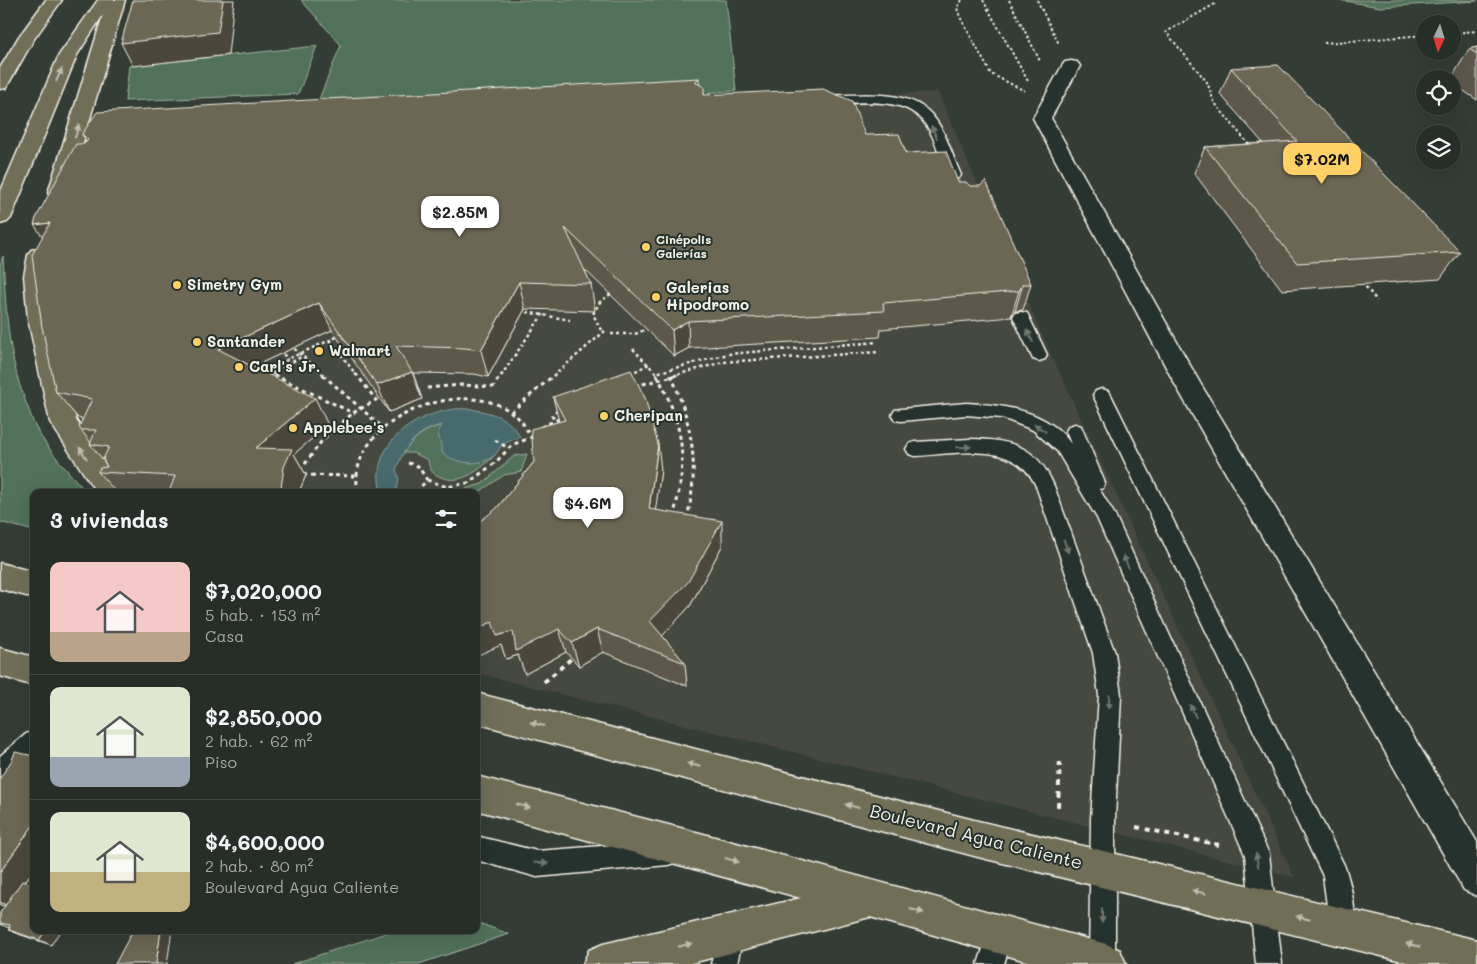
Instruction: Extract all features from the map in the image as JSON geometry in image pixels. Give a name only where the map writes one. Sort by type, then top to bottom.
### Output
[{"type":"main road","points":[[52,211],[42,167],[68,54],[106,0]]},
{"type":"main road","points":[[0,218],[42,167],[101,43],[117,0]]},
{"type":"main road","points":[[0,56],[50,4]]},
{"type":"main road","points":[[0,84],[26,38],[50,4]]},
{"type":"main road","points":[[43,237],[35,276],[40,319],[49,366],[63,422],[100,479],[109,489]]},
{"type":"main road","points":[[0,576],[30,585]]},
{"type":"main road","points":[[0,662],[30,671]]},
{"type":"main road","name":"Boulevard Agua Caliente","points":[[480,709],[978,839],[1477,960]]},
{"type":"main road","points":[[480,795],[700,851],[870,899],[996,949],[1103,964]]},
{"type":"main road","points":[[603,964],[727,949],[870,899]]},
{"type":"street","points":[[1071,66],[1046,100],[1042,118],[1189,386],[1477,877]]},
{"type":"lane","points":[[810,101],[858,98],[897,101],[917,108],[928,118],[961,190]]},
{"type":"lane","points":[[1021,316],[1039,355]]},
{"type":"lane","points":[[1102,395],[1334,874],[1343,928]]},
{"type":"lane","points":[[901,415],[966,409],[1004,412],[1039,425],[1064,446],[1105,515],[1257,854],[1269,964]]},
{"type":"lane","points":[[1075,431],[1096,480],[1105,515]]},
{"type":"lane","points":[[915,449],[1002,448],[1023,456],[1037,469],[1045,486],[1104,653],[1110,695],[1102,869],[1103,964]]},
{"type":"lane","points":[[0,771],[30,746]]},
{"type":"lane","points":[[0,802],[20,773],[30,748]]},
{"type":"lane","points":[[480,849],[537,864],[700,851]]},
{"type":"path","points":[[962,0],[957,8],[960,16],[991,74],[1046,100]]},
{"type":"path","points":[[983,0],[1046,100]]},
{"type":"path","points":[[1009,0],[1046,100]]},
{"type":"path","points":[[1038,0],[1071,66]]},
{"type":"path","points":[[1215,4],[1166,32],[1207,82],[1214,102],[1252,148]]},
{"type":"path","points":[[1461,32],[1477,31]]},
{"type":"path","points":[[1324,43],[1416,36]]},
{"type":"path","points":[[1359,278],[1378,301]]},
{"type":"path","points":[[601,330],[593,314],[595,307],[601,300],[618,291]]},
{"type":"path","points":[[516,311],[570,320]]},
{"type":"path","points":[[427,388],[461,385],[493,387],[543,314]]},
{"type":"path","points":[[611,334],[635,334],[656,324]]},
{"type":"path","points":[[511,412],[605,331]]},
{"type":"path","points":[[302,356],[262,379],[288,358],[347,333]]},
{"type":"path","points":[[304,464],[323,439],[353,414],[376,400],[330,340]]},
{"type":"path","points":[[656,373],[728,354],[877,342]]},
{"type":"path","points":[[288,343],[383,428]]},
{"type":"path","points":[[276,347],[288,358]]},
{"type":"path","points":[[633,349],[656,373],[667,393],[682,443],[683,470],[672,523]]},
{"type":"path","points":[[635,386],[723,362],[879,352]]},
{"type":"path","points":[[624,377],[649,364]]},
{"type":"path","points":[[271,373],[353,414]]},
{"type":"path","points":[[671,375],[688,417],[692,440],[694,465],[692,492],[685,524]]},
{"type":"path","points":[[357,489],[355,476],[362,452],[383,428],[399,415],[425,404],[453,399],[479,400],[503,407],[521,420],[532,437],[533,444]]},
{"type":"path","points":[[560,434],[552,415],[566,406]]},
{"type":"path","points":[[538,428],[564,417]]},
{"type":"path","points":[[408,463],[418,466],[427,480],[446,487],[468,483],[495,463],[508,448],[532,437]]},
{"type":"path","points":[[494,440],[508,448]]},
{"type":"path","points":[[300,475],[355,476]]},
{"type":"path","points":[[419,489],[427,480]]},
{"type":"path","points":[[480,520],[491,515]]},
{"type":"path","points":[[484,519],[490,523]]},
{"type":"path","points":[[544,682],[572,658]]},
{"type":"path","points":[[1058,807],[1060,759]]},
{"type":"path","points":[[1136,827],[1222,846]]},
{"type":"shaded area","points":[[938,92],[1042,335],[1294,877],[480,674],[480,489],[125,489],[117,456],[99,456],[86,420],[71,417],[68,250],[859,95]]},
{"type":"green space","points":[[301,0],[726,0],[736,91],[313,114],[341,45]]},
{"type":"green space","points":[[1339,0],[1477,0],[1477,1],[1380,7]]},
{"type":"green space","points":[[317,46],[298,94],[125,101],[129,66]]},
{"type":"green space","points":[[3,256],[8,331],[15,367],[26,403],[41,437],[83,489],[30,489],[30,530],[0,522],[0,265]]},
{"type":"green space","points":[[442,425],[469,463],[485,461],[495,455],[470,475],[463,478],[448,479],[433,473],[428,460],[413,453],[403,453],[420,435]]},
{"type":"green space","points":[[527,454],[521,472],[504,475],[480,491],[480,489],[464,489],[482,484],[514,456]]},
{"type":"green space","points":[[480,923],[509,934],[419,964],[292,964],[383,934],[480,934]]},
{"type":"water","points":[[455,409],[472,409],[500,417],[516,430],[520,437],[502,445],[495,455],[489,459],[483,462],[469,463],[455,460],[443,454],[438,433],[442,425],[433,427],[419,435],[407,447],[396,470],[399,479],[397,489],[381,489],[379,476],[381,462],[387,449],[396,437],[407,427],[420,420],[434,414]]},
{"type":"building","points":[[133,0],[223,0],[218,32],[121,43]]},
{"type":"building","points":[[1477,47],[1477,54],[1469,49]]},
{"type":"building","points":[[1278,65],[1460,252],[1297,263],[1205,147],[1297,141],[1231,68]]},
{"type":"building","name":"Galerias Hipodromo","points":[[699,78],[695,82],[704,87],[704,95],[823,89],[852,101],[865,135],[899,134],[906,153],[946,151],[958,182],[966,182],[970,186],[980,186],[986,181],[1031,284],[1023,284],[1019,291],[883,303],[884,311],[688,321],[672,330],[565,228],[591,284],[519,282],[481,350],[396,346],[412,372],[377,385],[319,303],[218,349],[315,398],[256,448],[292,449],[284,467],[281,488],[170,489],[175,476],[98,472],[100,468],[107,467],[103,459],[109,447],[90,444],[96,430],[81,430],[79,427],[92,399],[56,392],[42,327],[32,255],[50,223],[34,225],[76,144],[84,144],[88,140],[82,134],[97,112]]},
{"type":"building","points":[[631,370],[645,398],[658,444],[649,509],[722,521],[688,582],[650,621],[685,663],[597,629],[572,643],[559,629],[516,651],[513,631],[497,636],[492,622],[480,627],[480,521],[497,508],[534,462],[531,429],[565,420],[553,397]]},
{"type":"building","points":[[15,752],[30,755],[30,830],[0,872],[0,778]]},
{"type":"building","points":[[22,881],[30,883],[30,934],[43,934],[39,940],[9,930],[10,925],[0,923],[0,913]]},
{"type":"building","points":[[131,934],[160,934],[156,964],[115,964]]},
{"type":"place","name":"Cinépolis Galerías","points":[[646,247]]},
{"type":"place","name":"Simetry Gym","points":[[177,285]]},
{"type":"place","name":"Galerias Hipodromo","points":[[656,297]]},
{"type":"place","name":"Santander","points":[[197,342]]},
{"type":"place","name":"Walmart","points":[[319,351]]},
{"type":"place","name":"Carl's Jr.","points":[[239,367]]},
{"type":"place","name":"Cheripan","points":[[604,416]]},
{"type":"place","name":"Applebee's","points":[[293,428]]}]
